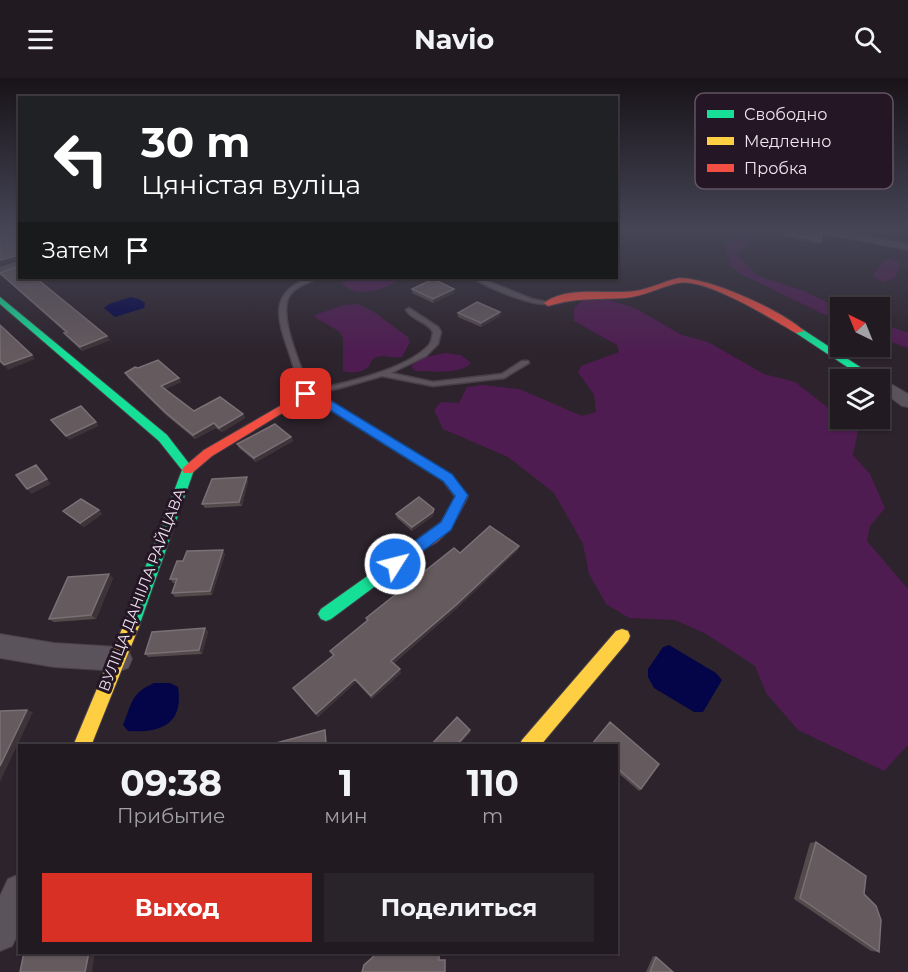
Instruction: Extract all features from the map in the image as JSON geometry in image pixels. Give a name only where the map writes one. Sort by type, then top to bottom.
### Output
[{"type":"street","points":[[548,303],[563,295],[582,293],[624,295],[657,289],[672,281],[684,280],[708,286],[766,311],[814,337],[859,369]]},
{"type":"street","name":"ВУЛІЦА ДАНІІЛА РАЙЦАВА","points":[[0,300],[163,438],[188,470],[119,659],[83,744]]},
{"type":"street","points":[[890,390],[908,402]]},
{"type":"street","points":[[188,470],[208,453],[306,394],[326,403],[447,478],[462,495],[446,526],[326,614]]},
{"type":"street","points":[[530,744],[622,636]]},
{"type":"street","points":[[0,646],[54,655],[119,659]]},
{"type":"street","points":[[0,934],[18,895]]},
{"type":"lane","points":[[307,279],[286,295],[282,305],[287,333],[303,377],[306,394],[380,374],[417,359],[430,350],[437,342],[434,327],[411,315],[409,310]]},
{"type":"lane","points":[[478,279],[531,301],[548,303]]},
{"type":"lane","points":[[380,374],[433,384],[504,376],[525,363]]},
{"type":"shaded area","points":[[736,271],[753,271],[758,276],[804,291],[830,304],[830,317]]},
{"type":"shaded area","points":[[877,271],[897,271],[895,278],[883,282],[873,276]]},
{"type":"shaded area","points":[[343,279],[398,279],[388,286],[364,292],[349,289],[343,284]]},
{"type":"shaded area","points":[[131,297],[145,303],[144,308],[115,317],[104,308],[109,304]]},
{"type":"shaded area","points":[[602,298],[635,308],[682,335],[708,342],[764,374],[795,382],[830,409],[830,429],[855,429],[858,431],[853,455],[870,474],[885,508],[870,526],[867,541],[908,589],[908,745],[884,771],[798,730],[766,693],[755,666],[706,634],[675,620],[629,618],[606,604],[589,574],[583,544],[554,493],[508,457],[443,429],[434,410],[441,402],[459,403],[467,387],[483,385],[519,389],[582,416],[596,412],[594,395],[578,372],[581,366],[619,352],[617,345],[574,321],[574,308],[584,299]]},
{"type":"shaded area","points":[[358,304],[374,312],[408,337],[410,342],[402,357],[380,356],[373,359],[365,370],[343,371],[343,339],[340,332],[316,318],[315,315],[344,305]]},
{"type":"shaded area","points":[[890,326],[908,333],[908,348],[890,342]]},
{"type":"shaded area","points":[[445,353],[461,355],[471,363],[460,369],[444,372],[415,371],[411,366],[421,358]]},
{"type":"shaded area","points":[[669,645],[716,673],[722,680],[703,712],[694,712],[654,688],[648,677],[648,669],[663,647]]},
{"type":"shaded area","points":[[154,683],[170,683],[178,687],[179,700],[173,718],[159,728],[128,731],[123,725],[133,700],[136,695]]},
{"type":"building","points":[[18,271],[18,279],[37,279],[107,336],[80,347],[64,333],[67,332],[0,273]]},
{"type":"building","points":[[433,279],[454,289],[433,299],[412,289]]},
{"type":"building","points":[[477,302],[500,312],[481,323],[458,313]]},
{"type":"building","points":[[0,325],[32,355],[4,365],[0,361]]},
{"type":"building","points":[[158,360],[179,378],[161,386],[194,411],[220,397],[243,414],[219,428],[214,423],[193,435],[165,412],[125,373],[135,367],[138,368]]},
{"type":"building","points":[[81,406],[96,422],[66,436],[51,420]]},
{"type":"building","points":[[275,424],[291,437],[254,458],[237,444]]},
{"type":"building","points":[[36,465],[47,479],[27,489],[16,475]]},
{"type":"building","points":[[247,477],[239,502],[202,504],[212,479]]},
{"type":"building","points":[[419,497],[434,509],[412,527],[396,514]]},
{"type":"building","points":[[81,499],[99,510],[80,523],[63,511]]},
{"type":"building","points":[[490,526],[519,546],[391,661],[400,669],[371,696],[355,679],[316,714],[293,688],[334,655],[330,651],[368,620],[366,618],[454,548],[460,553]]},
{"type":"building","points":[[223,550],[210,591],[172,593],[177,579],[170,579],[177,561],[183,561],[187,551]]},
{"type":"building","points":[[109,574],[91,615],[49,619],[68,577]]},
{"type":"building","points":[[205,628],[199,650],[145,654],[152,632]]},
{"type":"building","points":[[27,710],[0,766],[0,711]]},
{"type":"building","points":[[457,717],[470,730],[458,744],[432,744]]},
{"type":"building","points":[[610,722],[659,764],[641,789],[618,769],[618,744],[592,744]]},
{"type":"building","points":[[325,730],[326,744],[272,744]]},
{"type":"building","points":[[816,842],[866,876],[864,894],[876,906],[881,920],[879,952],[800,898]]},
{"type":"building","points":[[24,954],[89,954],[85,972],[20,972]]},
{"type":"building","points":[[373,954],[439,954],[439,960],[445,960],[445,972],[362,972],[364,965],[373,957]]},
{"type":"building","points":[[656,957],[673,972],[650,972]]},
{"type":"traffic: fast","points":[[0,300],[163,438],[188,470],[132,624]]},
{"type":"traffic: fast","points":[[799,331],[858,369]]},
{"type":"traffic: fast","points":[[326,614],[424,542]]},
{"type":"traffic: slow","points":[[83,744],[132,624]]},
{"type":"traffic: slow","points":[[530,744],[622,636]]},
{"type":"traffic: jam","points":[[548,303],[567,297],[638,293],[682,280],[725,292],[799,331]]},
{"type":"traffic: jam","points":[[188,470],[208,453],[306,394],[326,403],[447,478],[462,496],[446,526],[424,542]]},
{"type":"route","points":[[306,394],[326,403],[447,478],[462,495],[446,526],[395,564]]}]
